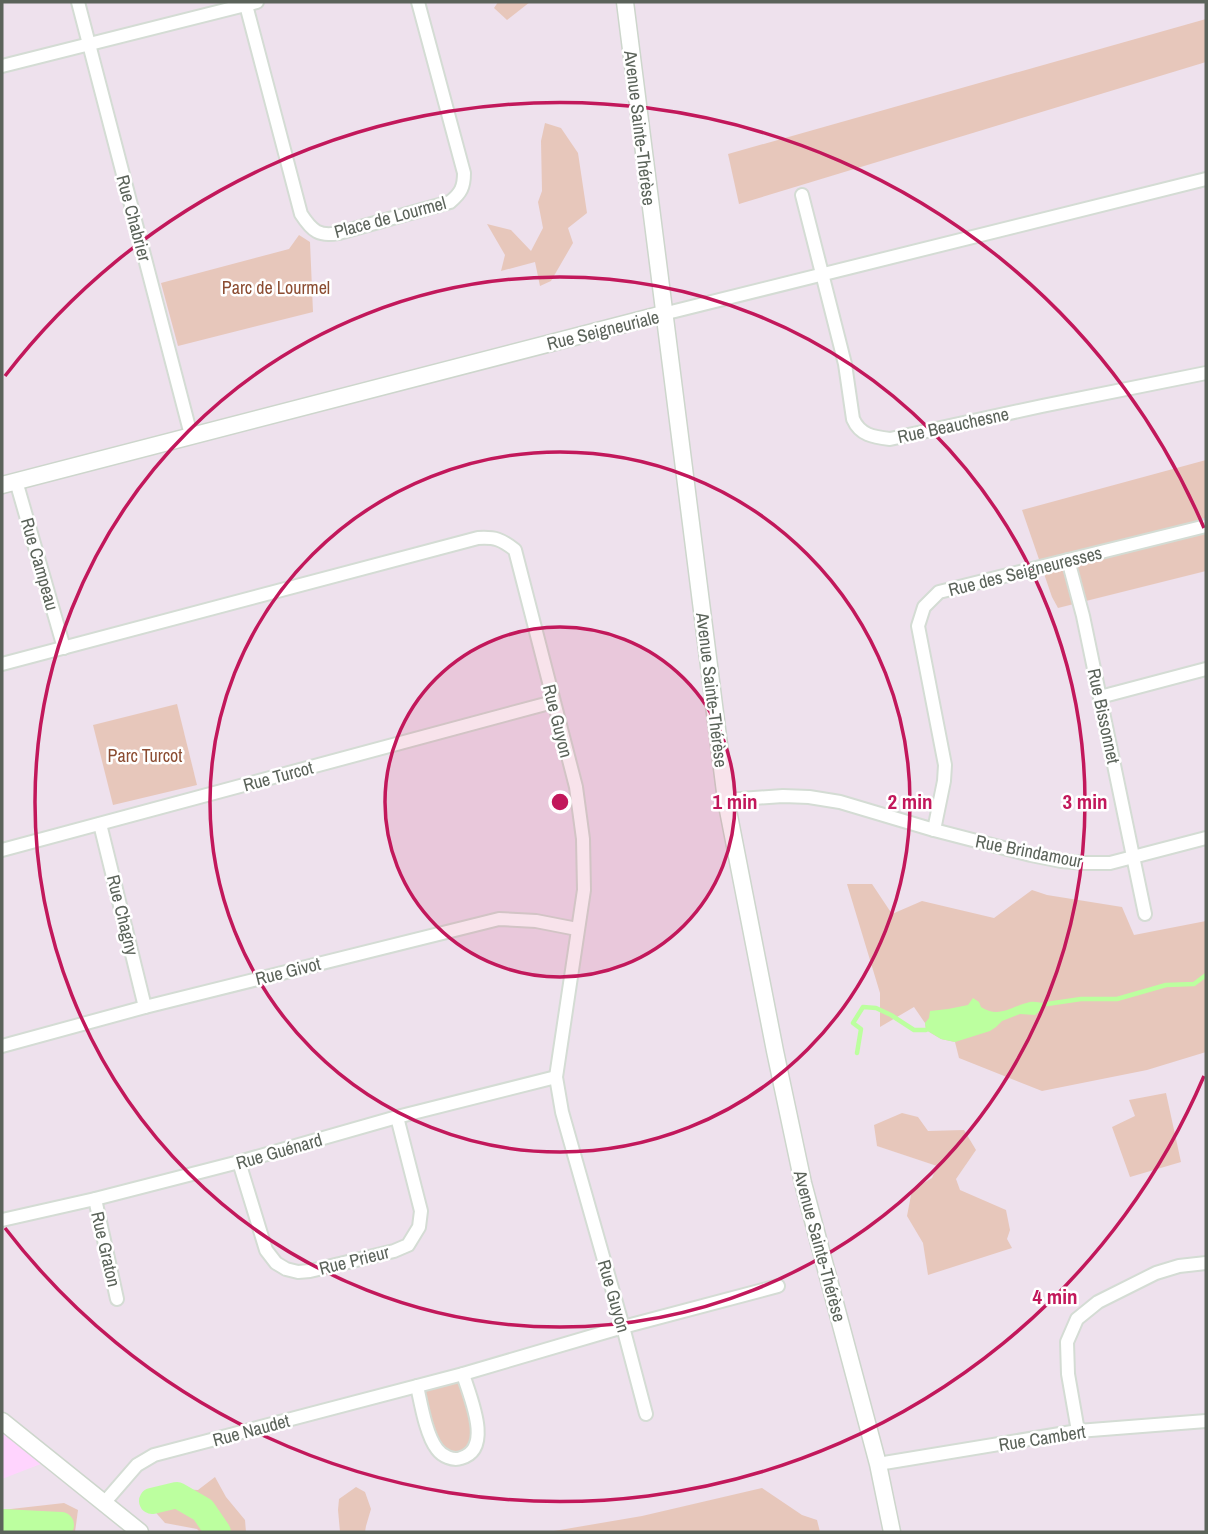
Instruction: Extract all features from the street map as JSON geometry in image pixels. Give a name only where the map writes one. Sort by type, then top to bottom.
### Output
[{"type":"street","name":"Rue Chabrier","points":[[78,2],[191,435]]},
{"type":"street","name":"Place de Lourmel","points":[[2,66],[251,3],[301,214],[309,227],[327,235],[450,202],[460,195],[464,186],[464,173],[418,2]]},
{"type":"street","name":"Avenue Sainte-Thérèse","points":[[625,2],[726,800],[803,1183],[878,1464],[892,1532]]},
{"type":"street","name":"Rue Seigneuriale","points":[[9,483],[663,314],[1206,179]]},
{"type":"street","points":[[802,195],[822,274]]},
{"type":"street","name":"Rue Beauchesne","points":[[822,274],[845,364],[853,419],[857,427],[875,438],[890,439],[1206,373]]},
{"type":"street","name":"Rue Campeau","points":[[9,483],[64,648]]},
{"type":"street","name":"Rue des Seigneuresses","points":[[934,830],[945,765],[918,626],[924,607],[939,592],[1206,526]]},
{"type":"street","name":"Rue Guyon","points":[[2,663],[478,538],[493,537],[515,550],[576,787],[583,839],[584,890],[555,1077],[562,1112],[646,1414]]},
{"type":"street","name":"Rue Bissonnet","points":[[1068,560],[1083,616],[1145,914]]},
{"type":"street","points":[[1100,697],[1206,669]]},
{"type":"street","name":"Rue Turcot","points":[[2,850],[553,702]]},
{"type":"street","name":"Rue Brindamour","points":[[726,800],[783,796],[840,802],[934,830],[1061,861],[1110,863],[1206,838]]},
{"type":"street","name":"Rue Chagny","points":[[100,824],[145,1007]]},
{"type":"street","name":"Rue Givot","points":[[2,1046],[145,1007],[499,919],[536,921],[577,929]]},
{"type":"street","name":"Rue Guénard","points":[[2,1220],[240,1162],[397,1117],[555,1077]]},
{"type":"street","name":"Rue Prieur","points":[[240,1162],[266,1250],[276,1264],[298,1272],[310,1271],[394,1251],[408,1245],[419,1227],[421,1211],[397,1117]]},
{"type":"street","name":"Rue Graton","points":[[95,1199],[117,1299]]},
{"type":"street","points":[[1079,1431],[1068,1374],[1068,1342],[1077,1318],[1098,1302],[1156,1273],[1179,1266],[1206,1263]]},
{"type":"street","name":"Rue Naudet","points":[[104,1503],[137,1465],[154,1455],[463,1374],[623,1327],[778,1286]]},
{"type":"street","points":[[417,1386],[436,1449],[446,1458],[461,1459],[472,1451],[479,1439],[477,1422],[463,1374]]},
{"type":"street","points":[[2,1420],[140,1532]]},
{"type":"street","name":"Rue Cambert","points":[[878,1464],[1079,1431],[1206,1421]]},
{"type":"shaded area","points":[[973,998],[981,1007],[994,1012],[1030,1002],[1047,1004],[1035,1015],[1020,1014],[1002,1021],[990,1031],[955,1042],[941,1039],[926,1030],[925,1023],[930,1011],[968,1005]]},
{"type":"shaded area","points":[[2,1421],[51,1460],[2,1479]]},
{"type":"green space","points":[[498,2],[530,2],[507,20],[494,8]]},
{"type":"green space","points":[[1206,19],[1206,62],[739,204],[728,154]]},
{"type":"green space","points":[[545,123],[561,128],[578,153],[587,213],[568,228],[573,243],[551,281],[540,286],[535,262],[501,271],[505,255],[487,224],[511,230],[531,251],[543,228],[538,202],[542,191],[541,141]]},
{"type":"green space","name":"Parc de Lourmel","points":[[299,235],[310,242],[313,312],[178,346],[161,283],[289,249]]},
{"type":"green space","points":[[1206,460],[1206,571],[1058,608],[1022,510]]},
{"type":"green space","name":"Parc Turcot","points":[[177,704],[197,785],[113,805],[93,725]]},
{"type":"green space","points":[[847,884],[872,884],[892,914],[922,901],[994,918],[1032,890],[1047,895],[1122,907],[1134,935],[1206,921],[1206,1052],[1147,1070],[1042,1091],[959,1058],[955,1042],[941,1039],[926,1030],[925,1023],[914,1007],[880,1027],[880,993]]},
{"type":"green space","points":[[1166,1093],[1181,1162],[1130,1177],[1112,1127],[1135,1116],[1129,1100]]},
{"type":"green space","points":[[902,1113],[918,1117],[928,1131],[964,1130],[976,1150],[956,1179],[960,1190],[1006,1210],[1010,1230],[1007,1239],[1012,1248],[928,1275],[923,1243],[907,1216],[912,1190],[932,1178],[937,1166],[877,1146],[874,1125]]},
{"type":"green space","points":[[463,1374],[479,1439],[461,1459],[436,1449],[417,1386]]},
{"type":"green space","points":[[215,1477],[226,1497],[245,1520],[246,1532],[200,1532],[197,1529],[165,1523],[143,1498],[160,1488],[198,1490]]},
{"type":"green space","points":[[356,1487],[365,1492],[371,1509],[365,1532],[340,1532],[339,1499]]},
{"type":"green space","points":[[762,1488],[802,1515],[817,1520],[820,1532],[548,1532],[642,1516]]},
{"type":"green space","points":[[64,1503],[78,1510],[75,1532],[2,1532],[2,1510]]},
{"type":"waterway","points":[[1047,1004],[1081,999],[1117,999],[1166,985],[1194,984],[1206,975]]},
{"type":"waterway","points":[[857,1053],[861,1029],[853,1023],[863,1007],[876,1008],[914,1030],[926,1030]]},
{"type":"waterway","points":[[152,1501],[177,1495],[203,1510],[218,1532]]},
{"type":"waterway","points":[[2,1522],[61,1525]]}]
